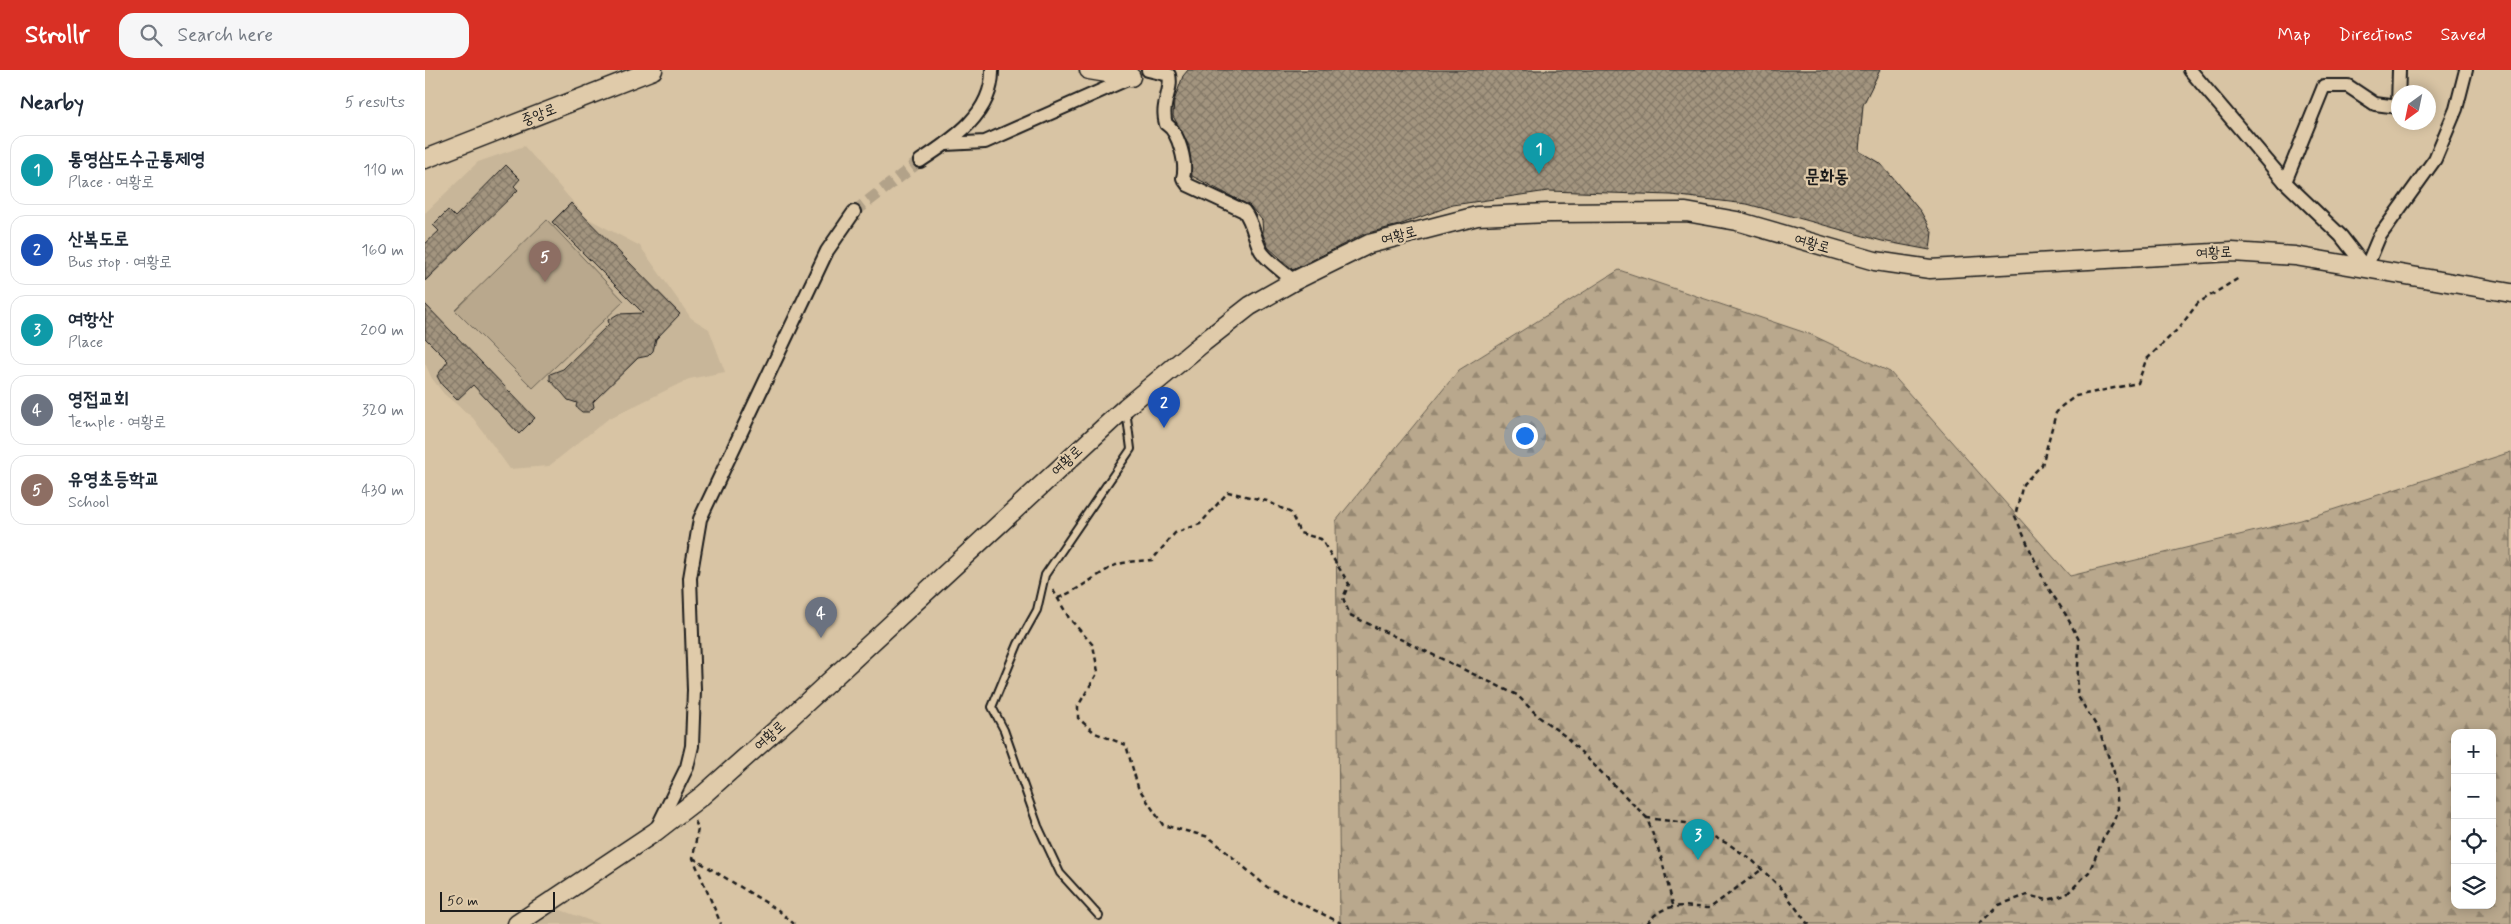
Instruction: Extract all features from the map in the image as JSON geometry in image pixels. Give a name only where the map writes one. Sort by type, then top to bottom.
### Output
[{"type":"street","name":"중앙로","points":[[425,159],[653,70]]},
{"type":"street","points":[[920,161],[969,125],[982,107],[992,78],[992,70]]},
{"type":"street","points":[[1089,70],[1131,77]]},
{"type":"street","points":[[945,144],[985,142],[1148,70],[1169,75],[1170,81],[1163,112],[1166,124],[1172,128],[1177,139],[1185,172],[1183,178],[1188,185],[1243,211],[1249,216],[1255,238],[1263,253],[1294,280]]},
{"type":"street","points":[[2190,70],[2285,182],[2341,236],[2366,268],[2379,237],[2435,159],[2456,109],[2466,70]]},
{"type":"street","points":[[2285,182],[2324,86],[2348,86],[2375,104],[2398,107],[2399,70]]},
{"type":"street","points":[[655,832],[687,767],[692,746],[694,690],[690,578],[700,519],[827,251],[855,212]]},
{"type":"street","name":"여황로","points":[[517,924],[655,832],[690,805],[793,715],[1126,407],[1250,306],[1294,280],[1369,244],[1477,216],[1550,213],[1686,212],[1737,221],[1875,261],[1930,269],[2232,252],[2295,256],[2511,293]]},
{"type":"lane","points":[[1099,916],[1060,873],[1038,826],[1004,730],[992,707],[1019,644],[1037,610],[1045,575],[1131,449],[1126,407]]},
{"type":"path","points":[[1979,924],[1999,905],[2027,895],[2047,900],[2066,895],[2089,872],[2103,839],[2114,821],[2118,808],[2114,772],[2099,730],[2077,695],[2079,640],[2066,615],[2045,583],[2015,516],[2023,484],[2042,465],[2056,413],[2062,406],[2076,396],[2138,383],[2146,360],[2179,328],[2198,303],[2239,278]]},
{"type":"path","points":[[1058,598],[1074,592],[1088,581],[1118,564],[1152,560],[1175,533],[1201,524],[1228,492],[1267,501],[1291,512],[1300,533],[1321,540],[1349,584],[1343,598],[1350,616],[1517,695],[1539,717],[1565,736],[1647,818],[1661,857],[1673,905]]},
{"type":"path","points":[[1045,575],[1069,618],[1093,645],[1098,672],[1078,706],[1078,718],[1095,732],[1126,745],[1138,787],[1163,825],[1209,837],[1267,887],[1343,924]]},
{"type":"path","points":[[690,805],[698,828],[693,858],[721,924]]},
{"type":"path","points":[[1647,818],[1692,826],[1730,845],[1761,869],[1782,889],[1807,923],[1814,924]]},
{"type":"path","points":[[693,858],[778,910],[794,924]]},
{"type":"path","points":[[1647,924],[1653,916],[1673,905],[1710,908],[1761,869]]},
{"type":"shaded area","points":[[524,146],[587,218],[640,246],[691,318],[709,329],[725,372],[689,379],[608,419],[549,466],[510,469],[473,418],[444,394],[431,377],[425,363],[425,213],[478,162]]},
{"type":"shaded area","points":[[558,909],[599,924],[536,924]]},
{"type":"green space","points":[[547,220],[624,301],[533,388],[455,310]]},
{"type":"green space","points":[[1619,270],[1812,335],[1890,372],[2070,576],[2301,520],[2511,452],[2511,924],[1340,924],[1336,521],[1459,370]]},
{"type":"building","points":[[1188,70],[1880,70],[1863,105],[1859,151],[1881,164],[1921,212],[1932,232],[1930,250],[1882,241],[1747,204],[1671,195],[1548,191],[1453,205],[1399,225],[1364,234],[1293,270],[1268,247],[1263,234],[1262,220],[1250,206],[1192,176],[1189,146],[1173,116],[1174,101],[1183,76]]},
{"type":"building","points":[[506,165],[520,179],[514,186],[518,190],[425,281],[425,244],[439,231],[433,225],[448,210],[455,217]]},
{"type":"building","points":[[571,203],[680,314],[656,339],[653,351],[648,356],[638,358],[593,402],[594,407],[589,412],[582,412],[576,407],[577,403],[568,400],[550,380],[550,374],[563,369],[609,324],[608,320],[618,314],[643,313],[552,222]]},
{"type":"building","points":[[425,304],[535,418],[519,434],[473,385],[457,400],[442,385],[437,376],[448,361],[425,338]]},
{"type":"tunnel","points":[[854,212],[920,161]]},
{"type":"place","name":"통영삼도수군통제영","points":[[1539,174]]},
{"type":"place","name":"유영초등학교","points":[[545,282]]},
{"type":"place","name":"산복도로","points":[[1164,428]]},
{"type":"place","name":"영접교회","points":[[821,638]]},
{"type":"place","name":"여항산","points":[[1698,860]]},
{"type":"district","name":"문화동","points":[[1827,177]]}]
